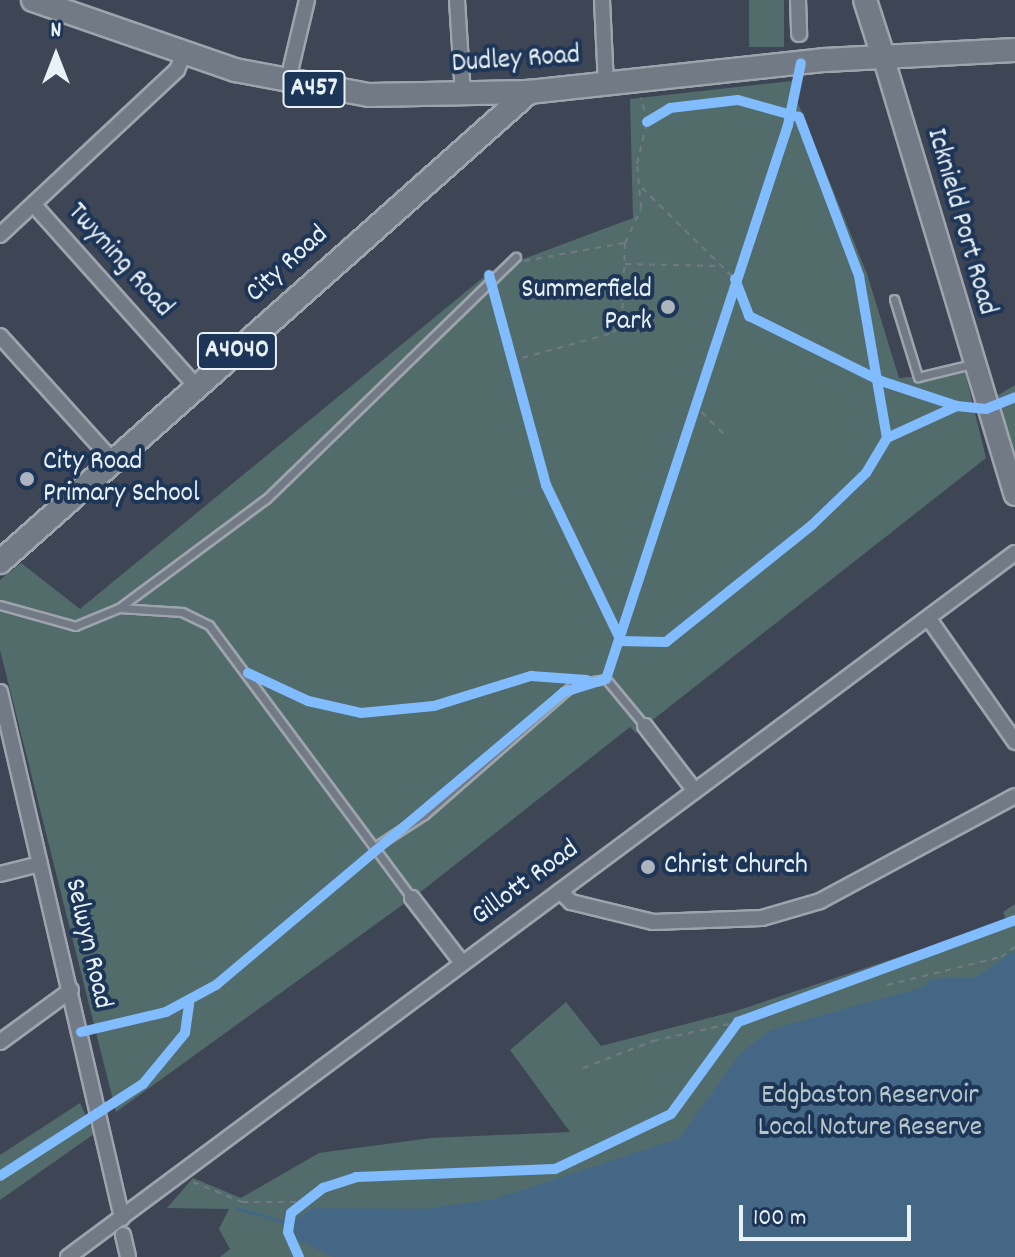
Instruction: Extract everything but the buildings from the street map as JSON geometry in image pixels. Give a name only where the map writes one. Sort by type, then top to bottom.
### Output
[{"type":"main road","name":"Dudley Road","points":[[33,0],[184,53],[287,84],[369,95],[529,92],[883,56],[1015,50]]},
{"type":"main road","points":[[865,0],[883,56]]},
{"type":"main road","name":"Icknield Port Road","points":[[883,56],[972,363],[1015,495]]},
{"type":"main road","name":"City Road","points":[[0,562],[529,92]]},
{"type":"main road","points":[[472,95],[473,140]]},
{"type":"street","points":[[287,84],[307,0]]},
{"type":"street","points":[[457,0],[472,95]]},
{"type":"street","points":[[602,0],[606,84]]},
{"type":"street","points":[[798,0],[799,34]]},
{"type":"street","points":[[0,235],[177,70],[184,53]]},
{"type":"street","name":"Twyning Road","points":[[34,205],[197,387]]},
{"type":"street","points":[[0,336],[114,462]]},
{"type":"street","name":"Gillott Road","points":[[68,1257],[1015,553]]},
{"type":"street","points":[[929,619],[1015,742]]},
{"type":"street","name":"Selwyn Road","points":[[0,692],[122,1218]]},
{"type":"street","points":[[645,726],[695,791]]},
{"type":"street","points":[[560,891],[571,902],[653,922],[733,923],[784,913],[820,901],[1015,796]]},
{"type":"street","points":[[0,874],[40,864]]},
{"type":"street","points":[[412,898],[462,963]]},
{"type":"street","points":[[0,1042],[71,990]]},
{"type":"street","points":[[123,1235],[128,1257]]},
{"type":"lane","points":[[0,605],[75,626],[119,608],[266,499],[518,259]]},
{"type":"lane","points":[[894,299],[918,377],[972,363]]},
{"type":"lane","points":[[119,608],[174,611],[209,625],[412,898]]},
{"type":"lane","points":[[376,846],[424,815],[574,684],[606,679],[645,726]]},
{"type":"path","points":[[511,361],[613,333],[622,321],[625,243],[641,208],[647,122],[639,107],[643,81]]},
{"type":"path","points":[[647,122],[658,115]]},
{"type":"path","points":[[641,187],[735,279]]},
{"type":"path","points":[[518,259],[625,243]]},
{"type":"path","points":[[624,264],[722,266]]},
{"type":"path","points":[[735,292],[740,265]]},
{"type":"path","points":[[507,349],[515,376]]},
{"type":"path","points":[[689,418],[698,391]]},
{"type":"path","points":[[693,404],[724,434]]},
{"type":"path","points":[[887,985],[1001,957],[1015,947]]},
{"type":"path","points":[[583,1068],[752,1016]]},
{"type":"path","points":[[721,1045],[738,1022]]},
{"type":"path","points":[[205,1186],[242,1202],[302,1202]]},
{"type":"path","points":[[290,1220],[302,1202],[313,1195]]},
{"type":"green space","points":[[749,0],[784,0],[784,47],[749,47]]},
{"type":"green space","name":"Summerfield Park","points":[[801,80],[797,101],[867,274],[899,378],[965,372],[986,458],[636,733],[630,727],[423,890],[116,1112],[0,650],[0,580],[21,563],[80,609],[491,271],[633,218],[630,99]]},
{"type":"green space","points":[[1015,385],[1015,451],[1013,453],[995,397]]},
{"type":"green space","name":"Edgbaston Reservoir Local Nature Reserve","points":[[1015,904],[1015,1257],[220,1257],[230,1249],[219,1229],[229,1209],[167,1208],[193,1178],[241,1198],[319,1153],[431,1138],[570,1132],[510,1050],[566,1002],[601,1046],[736,1011],[1007,921],[1003,912]]},
{"type":"green space","points":[[80,1103],[94,1134],[0,1200],[0,1155]]},
{"type":"water","name":"Edgbaston Reservoir Local Nature Reserve","points":[[1015,950],[1015,1257],[334,1257],[296,1240],[293,1221],[314,1208],[424,1209],[495,1199],[680,1138],[739,1055],[770,1030],[927,986],[929,979],[977,977]]},
{"type":"waterway","points":[[236,1208],[293,1224]]},
{"type":"cycle path","points":[[81,1032],[166,1012],[216,985],[564,692],[606,679],[788,125],[801,63]]},
{"type":"cycle path","points":[[647,122],[670,108],[738,100],[799,117],[859,276],[887,438]]},
{"type":"cycle path","points":[[489,275],[546,485],[619,637]]},
{"type":"cycle path","points":[[735,279],[749,316],[881,381],[957,406]]},
{"type":"cycle path","points":[[619,641],[666,642],[812,525],[866,473],[887,438],[957,406],[986,409],[1015,397]]},
{"type":"cycle path","points":[[248,673],[308,701],[361,713],[434,706],[531,676],[587,680]]},
{"type":"cycle path","points":[[299,1257],[288,1232],[291,1213],[323,1188],[356,1177],[555,1169],[671,1114],[738,1022],[1015,920]]},
{"type":"cycle path","points":[[0,1176],[143,1084],[185,1033],[189,1003]]},
{"type":"place","name":"Summerfield Park","points":[[668,307]]},
{"type":"place","name":"City Road Primary School","points":[[27,479]]},
{"type":"place","name":"Christ Church","points":[[648,867]]}]
